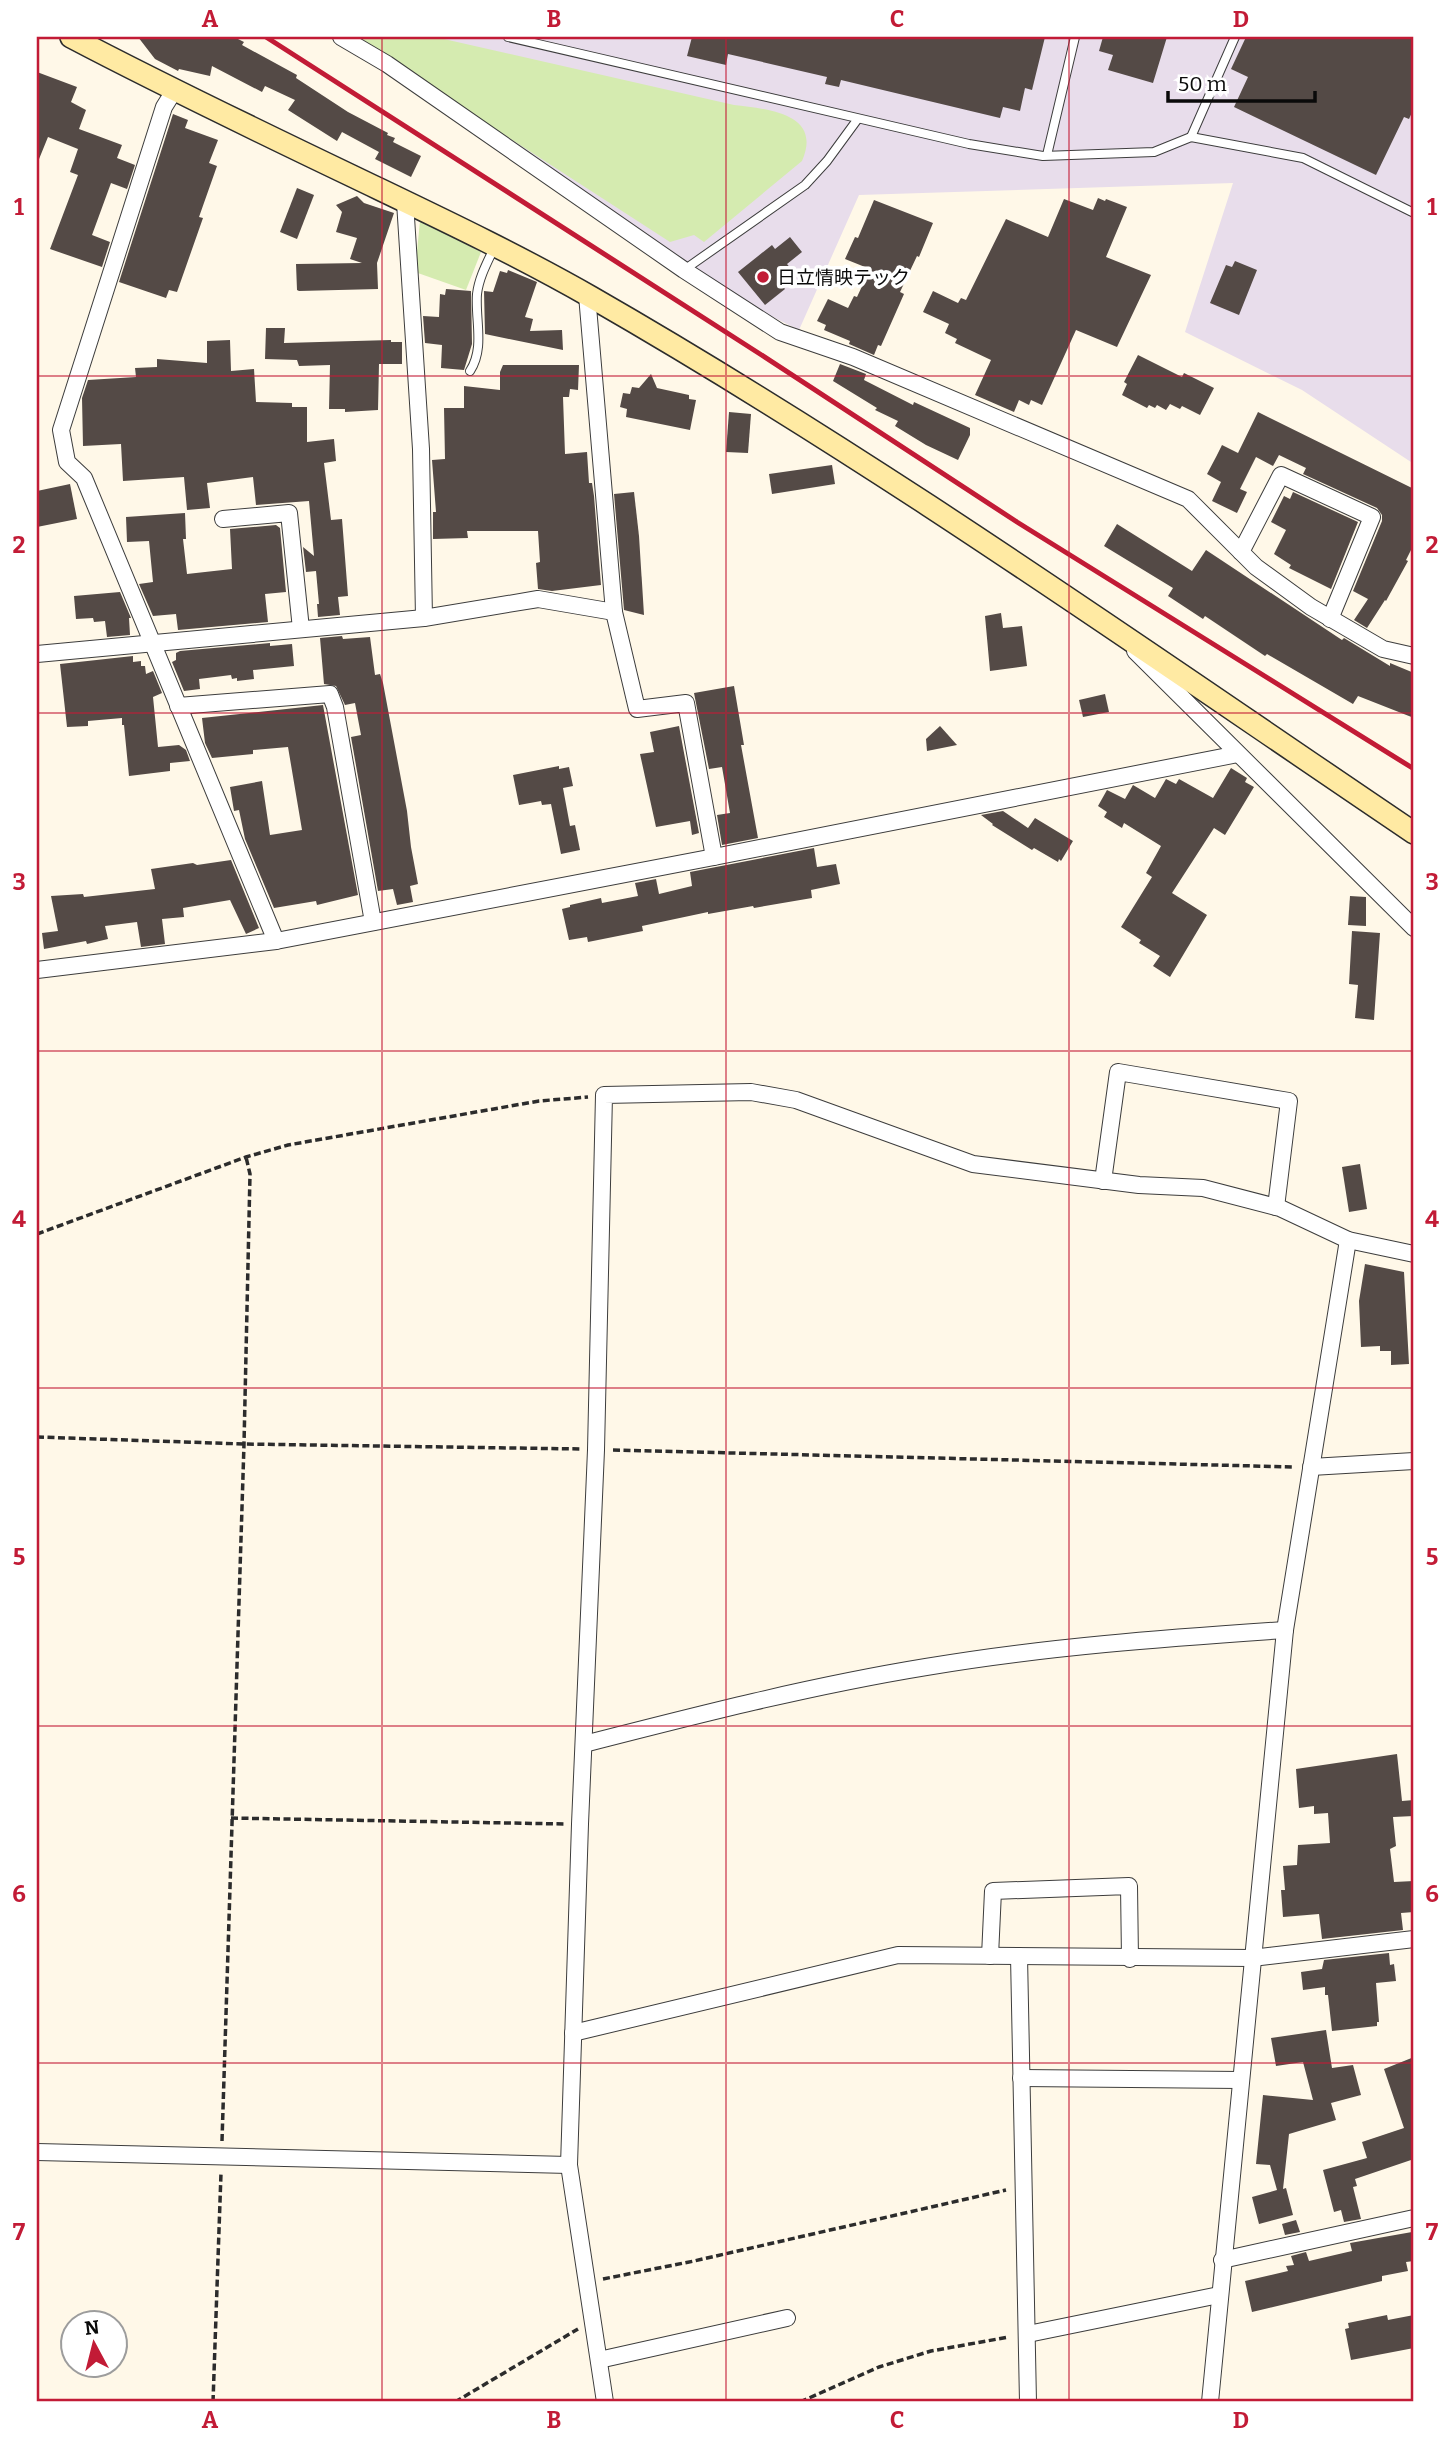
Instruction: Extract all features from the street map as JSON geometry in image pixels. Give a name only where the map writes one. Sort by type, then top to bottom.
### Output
[{"type":"street","points":[[71,37],[174,91],[495,246],[587,295],[762,398],[1117,632],[1414,833]]},
{"type":"street","points":[[341,37],[387,64],[684,271],[780,332],[853,357],[1188,499],[1256,567],[1311,607],[1382,649],[1414,656]]},
{"type":"street","points":[[174,91],[164,107],[61,430],[67,462],[84,478],[276,941]]},
{"type":"street","points":[[405,202],[421,449],[424,618]]},
{"type":"street","points":[[587,295],[614,612],[637,709],[686,703],[714,858]]},
{"type":"street","points":[[1241,552],[1281,475],[1372,517],[1330,619]]},
{"type":"street","points":[[223,519],[289,513],[301,629]]},
{"type":"street","points":[[37,654],[424,618],[538,599],[614,612]]},
{"type":"street","points":[[1117,632],[1414,928]]},
{"type":"street","points":[[178,706],[330,694],[335,708],[373,922]]},
{"type":"street","points":[[37,970],[276,941],[714,858],[1238,754]]},
{"type":"street","points":[[1103,1181],[1118,1072],[1289,1101],[1276,1207]]},
{"type":"street","points":[[606,2402],[569,2165],[596,1450],[604,1096],[717,1092],[762,1094],[796,1100],[973,1164],[1139,1185],[1203,1188],[1276,1207],[1348,1240],[1414,1254]]},
{"type":"street","points":[[1210,2402],[1285,1630],[1348,1240]]},
{"type":"street","points":[[1311,1467],[1414,1461]]},
{"type":"street","points":[[584,1744],[745,1702],[927,1667],[1082,1648],[1285,1630]]},
{"type":"street","points":[[990,1956],[993,1891],[1129,1886],[1130,1959]]},
{"type":"street","points":[[573,2033],[898,1955],[1252,1958],[1414,1939]]},
{"type":"street","points":[[1019,1956],[1028,2402]]},
{"type":"street","points":[[1021,2078],[1240,2080]]},
{"type":"street","points":[[37,2152],[569,2165]]},
{"type":"street","points":[[1223,2260],[1414,2218]]},
{"type":"street","points":[[1028,2334],[1219,2295]]},
{"type":"street","points":[[599,2360],[787,2318]]},
{"type":"lane","points":[[508,37],[969,145],[1047,155],[1154,152],[1191,137],[1303,158],[1414,213]]},
{"type":"lane","points":[[1047,155],[1075,37]]},
{"type":"lane","points":[[1191,137],[1235,37]]},
{"type":"lane","points":[[684,271],[805,185],[827,161],[857,120]]},
{"type":"lane","points":[[470,371],[478,360],[477,293],[495,246]]},
{"type":"path","points":[[37,1234],[246,1157],[288,1145],[526,1104],[604,1096]]},
{"type":"path","points":[[213,2402],[244,1444],[250,1174],[246,1157]]},
{"type":"path","points":[[37,1437],[244,1444],[1311,1467]]},
{"type":"path","points":[[231,1818],[580,1824]]},
{"type":"path","points":[[587,2282],[694,2261],[1023,2186]]},
{"type":"path","points":[[455,2402],[573,2331],[593,2322]]},
{"type":"path","points":[[800,2402],[879,2367],[931,2351],[1028,2334]]},
{"type":"shaded area","points":[[347,37],[1414,37],[1414,464],[1302,390],[1185,332],[1233,183],[859,195],[799,330],[747,304]]},
{"type":"green space","points":[[353,37],[435,37],[734,105],[776,112],[798,123],[805,133],[806,145],[802,161],[704,242],[694,235],[670,242]]},
{"type":"green space","points":[[420,221],[481,252],[466,290],[415,272]]},
{"type":"building","points":[[138,37],[234,37],[244,42],[242,45],[297,75],[296,78],[348,112],[388,133],[387,135],[395,138],[393,142],[421,156],[411,177],[375,159],[379,152],[342,132],[337,141],[288,110],[295,100],[265,86],[262,92],[212,66],[210,76],[179,69],[178,71],[155,59]]},
{"type":"building","points":[[692,37],[1045,37],[1032,90],[1025,88],[1020,111],[1003,107],[1000,118],[841,80],[839,87],[825,84],[827,77],[728,54],[726,65],[687,56]]},
{"type":"building","points":[[1103,37],[1167,37],[1153,83],[1108,70],[1113,55],[1099,51]]},
{"type":"building","points":[[1246,37],[1414,37],[1414,108],[1409,119],[1404,117],[1376,175],[1234,107],[1248,77],[1231,69]]},
{"type":"building","points":[[37,72],[77,87],[71,102],[86,110],[79,129],[122,145],[117,158],[135,165],[127,189],[111,183],[92,235],[110,242],[102,267],[50,249],[78,175],[70,172],[78,149],[48,137],[37,164]]},
{"type":"building","points":[[173,114],[188,120],[185,128],[218,140],[209,163],[217,166],[199,217],[203,218],[177,292],[169,290],[166,298],[119,282]]},
{"type":"building","points":[[297,188],[314,195],[297,239],[280,232]]},
{"type":"building","points":[[357,196],[364,203],[394,213],[377,263],[378,289],[297,290],[296,264],[362,263],[350,259],[357,238],[336,232],[342,212],[336,205]]},
{"type":"building","points":[[1098,198],[1127,207],[1106,257],[1151,275],[1117,347],[1076,330],[1042,405],[1031,400],[1029,405],[1019,400],[1014,412],[975,395],[991,360],[955,343],[957,339],[945,333],[949,324],[923,312],[933,291],[958,303],[961,298],[966,300],[1006,219],[1048,237],[1064,199],[1093,210]]},
{"type":"building","points":[[874,200],[933,223],[900,292],[904,294],[881,346],[878,345],[874,355],[824,330],[826,325],[817,321],[828,299],[848,308],[854,296],[857,297],[870,269],[845,259],[855,237],[858,238]]},
{"type":"building","name":"日立情映テック","points":[[790,237],[802,252],[787,264],[792,270],[778,281],[785,289],[765,305],[738,272],[772,245],[775,249]]},
{"type":"building","points":[[1235,261],[1257,270],[1239,315],[1210,303],[1226,265],[1232,267]]},
{"type":"building","points":[[508,270],[537,282],[525,317],[533,319],[530,331],[562,330],[563,350],[485,334],[484,291],[493,292],[500,271],[507,273]]},
{"type":"building","points":[[446,289],[471,291],[472,344],[464,370],[441,368],[442,345],[425,343],[423,316],[439,317],[440,294],[445,295]]},
{"type":"building","points":[[266,328],[285,328],[284,343],[402,342],[402,364],[379,364],[378,410],[345,412],[345,409],[329,409],[330,365],[299,366],[297,360],[265,359]]},
{"type":"building","points":[[230,340],[231,371],[254,369],[256,402],[292,403],[292,407],[307,407],[307,442],[334,439],[336,461],[324,463],[331,520],[342,519],[348,596],[338,597],[340,615],[318,617],[316,571],[306,572],[303,547],[314,556],[309,501],[256,505],[253,477],[207,483],[210,508],[187,510],[184,477],[123,481],[121,444],[83,446],[82,398],[88,380],[136,377],[135,368],[157,367],[157,359],[207,363],[207,341]]},
{"type":"building","points":[[1138,355],[1182,377],[1184,373],[1214,388],[1200,415],[1182,406],[1180,409],[1170,404],[1166,410],[1157,405],[1155,408],[1149,405],[1147,408],[1122,395],[1127,384],[1124,382]]},
{"type":"building","points":[[840,364],[866,374],[864,380],[913,405],[914,402],[970,428],[970,435],[958,460],[895,426],[898,421],[875,410],[877,408],[833,381]]},
{"type":"building","points":[[503,365],[579,365],[578,390],[570,389],[569,397],[563,397],[565,454],[587,452],[589,483],[592,483],[594,496],[601,585],[552,591],[538,589],[538,531],[467,531],[468,538],[433,539],[433,512],[436,512],[432,460],[445,459],[444,408],[464,408],[464,386],[500,390],[500,372]]},
{"type":"building","points":[[651,374],[657,388],[689,395],[689,399],[696,400],[690,430],[626,417],[627,409],[620,407],[623,393],[630,394],[632,387],[639,388]]},
{"type":"building","points":[[729,412],[751,414],[748,453],[726,452]]},
{"type":"building","points":[[1258,412],[1414,489],[1414,544],[1406,560],[1408,561],[1386,601],[1367,628],[1354,620],[1368,599],[1353,591],[1382,521],[1382,515],[1377,508],[1303,474],[1306,468],[1279,455],[1273,466],[1256,457],[1240,489],[1247,492],[1237,513],[1212,501],[1221,482],[1207,474],[1222,445],[1238,453]]},
{"type":"building","points":[[832,465],[835,484],[772,494],[769,474]]},
{"type":"building","points":[[70,484],[77,519],[37,527],[37,491]]},
{"type":"building","points":[[634,492],[644,615],[624,610],[614,494]]},
{"type":"building","points":[[1293,492],[1358,522],[1331,589],[1289,568],[1291,565],[1274,554],[1286,530],[1271,522],[1284,496],[1290,499]]},
{"type":"building","points":[[185,513],[186,539],[183,539],[187,574],[232,569],[230,529],[276,525],[280,528],[286,592],[265,594],[268,622],[178,630],[176,614],[153,616],[139,584],[153,582],[149,541],[127,542],[126,517]]},
{"type":"building","points":[[1117,524],[1192,571],[1206,550],[1342,640],[1344,638],[1390,666],[1390,663],[1414,673],[1414,718],[1358,696],[1353,704],[1267,654],[1265,656],[1205,616],[1203,619],[1168,596],[1173,588],[1104,546]]},
{"type":"building","points":[[120,592],[131,618],[130,635],[107,637],[105,621],[94,622],[93,618],[76,619],[74,596]]},
{"type":"building","points":[[1001,613],[1003,628],[1022,626],[1027,666],[990,671],[985,616]]},
{"type":"building","points":[[342,636],[343,639],[370,637],[375,675],[380,674],[383,683],[418,884],[410,886],[413,902],[397,905],[393,889],[378,891],[351,737],[361,735],[355,703],[345,705],[336,686],[324,684],[320,638]]},
{"type":"building","points":[[270,643],[270,646],[292,644],[294,666],[253,670],[254,679],[237,681],[237,678],[232,679],[231,675],[199,679],[200,689],[184,691],[172,662],[180,651]]},
{"type":"building","points":[[133,656],[133,662],[141,661],[141,666],[145,666],[146,674],[153,671],[162,693],[153,697],[158,747],[179,745],[186,750],[190,761],[170,763],[170,771],[129,776],[122,718],[88,721],[88,726],[67,727],[60,664]]},
{"type":"building","points":[[734,686],[744,745],[741,745],[758,838],[722,845],[717,815],[730,813],[722,767],[709,769],[694,693]]},
{"type":"building","points":[[1105,694],[1109,712],[1083,717],[1079,700]]},
{"type":"building","points":[[323,705],[358,895],[317,905],[316,901],[274,908],[245,839],[239,810],[234,811],[230,787],[262,781],[270,835],[302,830],[288,747],[212,758],[205,743],[202,718]]},
{"type":"building","points":[[679,726],[699,833],[692,835],[690,821],[656,827],[640,754],[654,752],[650,732]]},
{"type":"building","points":[[940,726],[957,745],[927,751],[926,739]]},
{"type":"building","points":[[559,766],[559,769],[569,767],[573,786],[563,788],[570,826],[575,825],[580,850],[561,854],[551,804],[542,805],[541,801],[519,805],[513,775]]},
{"type":"building","points":[[1231,768],[1247,778],[1245,782],[1254,787],[1225,835],[1214,828],[1172,893],[1207,915],[1170,977],[1153,966],[1160,956],[1121,927],[1152,877],[1146,873],[1161,846],[1124,823],[1122,828],[1104,817],[1107,812],[1098,806],[1107,790],[1125,799],[1133,785],[1155,798],[1166,779],[1176,784],[1179,779],[1213,798]]},
{"type":"building","points":[[1003,811],[1028,828],[1035,818],[1073,841],[1061,861],[1059,859],[1058,862],[1034,848],[1032,850],[981,815]]},
{"type":"building","points":[[814,848],[817,867],[836,864],[840,884],[811,890],[812,898],[754,908],[708,912],[642,926],[643,931],[588,942],[587,937],[569,940],[562,909],[570,905],[601,898],[602,903],[638,896],[635,883],[656,879],[659,894],[692,886],[690,872]]},
{"type":"building","points":[[231,860],[259,928],[246,934],[230,900],[183,908],[184,917],[162,919],[165,944],[141,947],[137,922],[105,926],[108,939],[44,949],[42,933],[58,931],[51,896],[83,894],[84,897],[155,889],[151,869]]},
{"type":"building","points":[[1350,896],[1366,897],[1366,926],[1348,925]]},
{"type":"building","points":[[1352,931],[1380,933],[1374,1020],[1355,1018],[1358,985],[1349,984]]},
{"type":"building","points":[[1360,1164],[1367,1209],[1349,1212],[1342,1167]]},
{"type":"building","points":[[1365,1264],[1404,1272],[1409,1364],[1391,1365],[1391,1351],[1380,1351],[1380,1346],[1361,1347],[1359,1301]]},
{"type":"building","points":[[1397,1754],[1402,1801],[1414,1800],[1414,1816],[1393,1817],[1396,1846],[1390,1849],[1394,1882],[1414,1881],[1414,1912],[1401,1913],[1403,1930],[1322,1939],[1319,1914],[1283,1917],[1283,1866],[1297,1865],[1298,1845],[1330,1843],[1328,1813],[1314,1814],[1314,1806],[1299,1808],[1296,1769]]},
{"type":"building","points":[[1389,1953],[1390,1965],[1394,1964],[1396,1981],[1376,1983],[1377,2026],[1332,2031],[1325,1987],[1303,1990],[1301,1972],[1322,1969],[1324,1960]]},
{"type":"building","points":[[1326,2030],[1332,2068],[1353,2065],[1361,2095],[1331,2103],[1336,2120],[1289,2134],[1283,2189],[1286,2188],[1293,2215],[1259,2224],[1252,2197],[1277,2190],[1270,2165],[1256,2164],[1263,2095],[1313,2100],[1303,2062],[1276,2066],[1271,2038]]},
{"type":"building","points":[[1414,2057],[1414,2159],[1355,2179],[1357,2186],[1353,2187],[1361,2219],[1344,2222],[1341,2210],[1334,2212],[1323,2170],[1367,2158],[1362,2142],[1404,2128],[1384,2069]]},
{"type":"building","points":[[1296,2220],[1300,2232],[1285,2235],[1282,2224]]},
{"type":"building","points":[[1412,2232],[1414,2261],[1406,2262],[1408,2271],[1382,2276],[1382,2281],[1252,2312],[1245,2281],[1288,2271],[1286,2266],[1294,2265],[1291,2256],[1306,2252],[1309,2261],[1352,2251],[1350,2243]]},
{"type":"building","points":[[1387,2315],[1388,2320],[1414,2315],[1414,2348],[1351,2360],[1345,2329],[1349,2328],[1348,2323]]},
{"type":"railway","points":[[266,37],[1017,522],[1414,769]]},
{"type":"place","name":"日立情映テック","points":[[763,277]]}]
